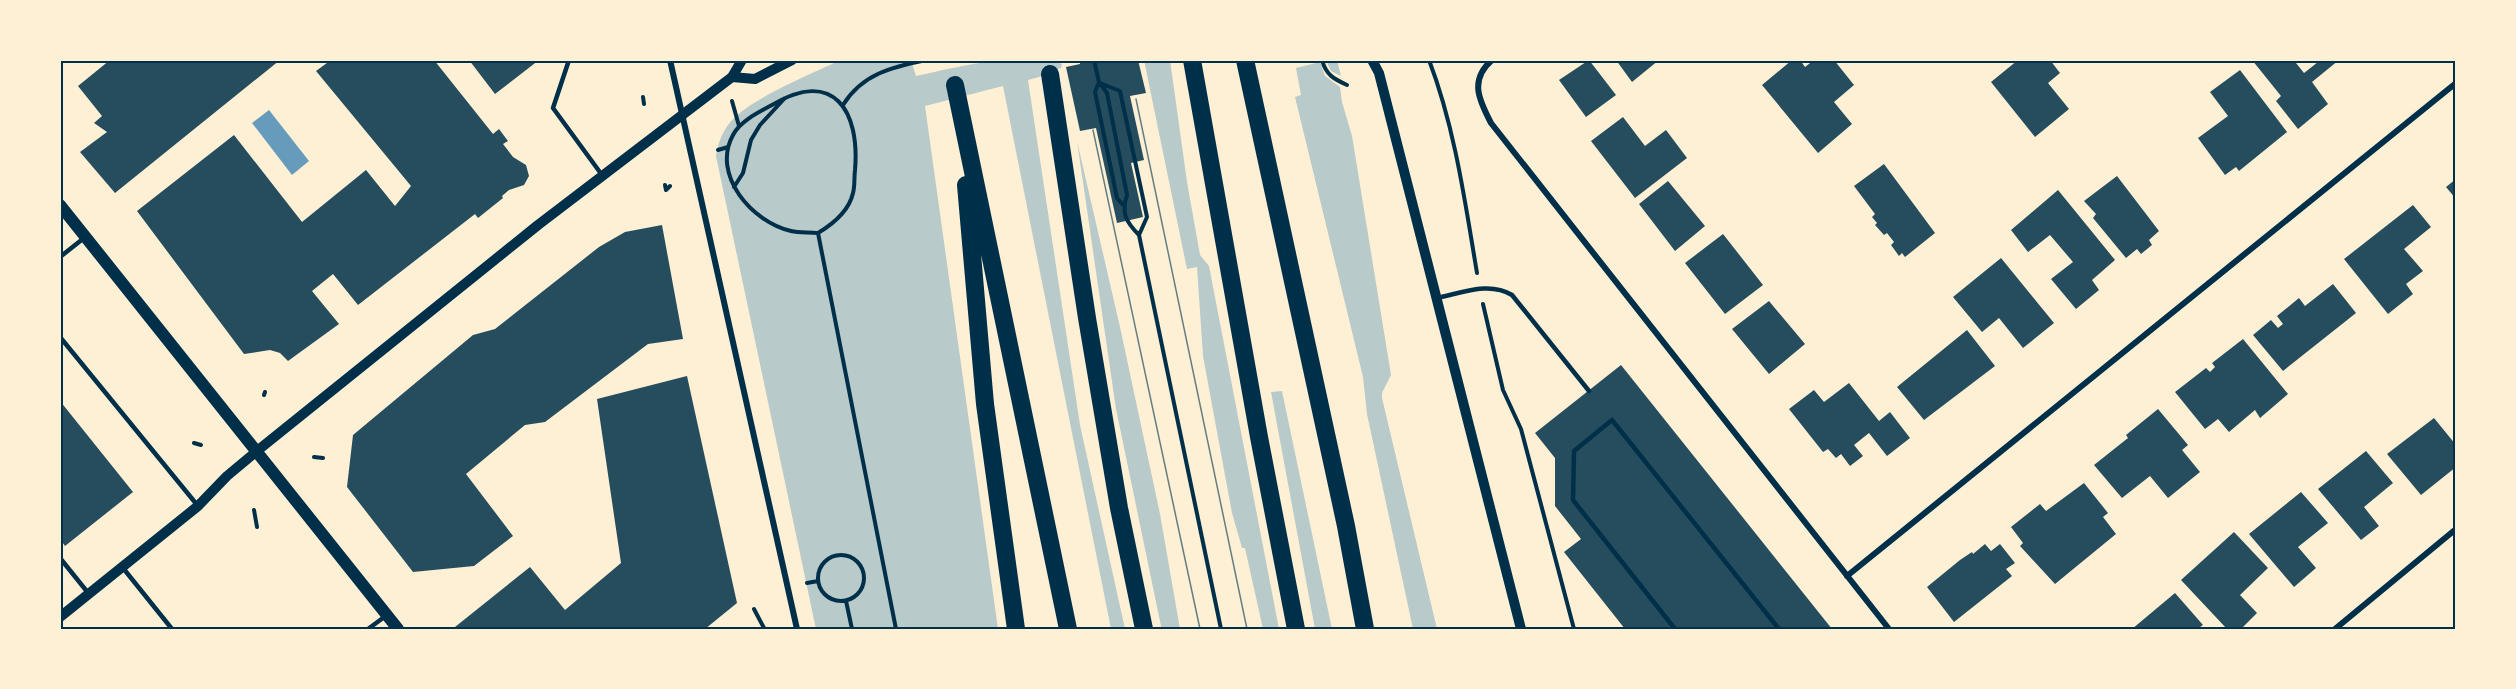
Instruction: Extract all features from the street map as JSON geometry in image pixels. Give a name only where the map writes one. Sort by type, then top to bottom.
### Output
[{"type":"highway","points":[[1192,60],[1258,437],[1296,629]]},
{"type":"highway","points":[[1245,60],[1346,526],[1365,629]]},
{"type":"highway","points":[[1050,74],[1088,330],[1119,508],[1144,629]]},
{"type":"highway","points":[[1016,629],[984,404],[957,94],[1068,629]]},
{"type":"main road","points":[[60,205],[398,629]]},
{"type":"street","points":[[670,60],[796,629]]},
{"type":"street","points":[[60,617],[198,506],[227,476],[257,451],[602,175],[732,77],[742,60]]},
{"type":"street","points":[[732,77],[755,79],[792,60]]},
{"type":"street","points":[[1372,60],[1379,73],[1521,629]]},
{"type":"street","points":[[1379,73],[1380,60]]},
{"type":"street","points":[[1492,60],[1481,71],[1477,89],[1491,123],[1889,629]]},
{"type":"street","points":[[1847,576],[2456,83]]},
{"type":"street","points":[[2335,629],[2456,529]]},
{"type":"lane","points":[[569,60],[553,108],[602,175]]},
{"type":"lane","points":[[60,257],[85,237]]},
{"type":"lane","points":[[1437,298],[1489,287],[1501,288],[1512,295],[1588,391]]},
{"type":"lane","points":[[60,337],[198,506]]},
{"type":"lane","points":[[1676,629],[1573,500],[1574,451],[1612,420],[1779,629]]},
{"type":"lane","points":[[60,558],[89,594]]},
{"type":"lane","points":[[123,568],[172,629]]},
{"type":"lane","points":[[369,629],[387,615]]},
{"type":"path","points":[[843,105],[851,92],[873,75],[897,66],[926,60]]},
{"type":"path","points":[[1094,60],[1099,82],[1107,93],[1126,195],[1124,206],[1126,221],[1139,235],[1221,629]]},
{"type":"path","points":[[1322,60],[1324,69],[1329,75],[1347,85]]},
{"type":"path","points":[[1429,60],[1436,78],[1462,181],[1477,274]]},
{"type":"path","points":[[1099,82],[1095,92],[1117,198],[1124,206]]},
{"type":"path","points":[[1099,82],[1120,91],[1148,217],[1139,235]]},
{"type":"path","points":[[816,91],[830,95],[843,105],[857,146],[853,194],[833,224],[818,233],[791,231],[770,223],[750,208],[733,188],[728,168],[728,147],[740,126],[787,96],[799,92],[816,91]]},
{"type":"path","points":[[733,188],[743,173],[751,140],[760,125],[787,96]]},
{"type":"path","points":[[643,97],[644,104]]},
{"type":"path","points":[[736,116],[740,126]]},
{"type":"path","points":[[718,150],[728,147]]},
{"type":"path","points":[[818,233],[896,629]]},
{"type":"path","points":[[1484,304],[1503,390],[1521,429],[1574,629]]},
{"type":"path","points":[[194,443],[201,445]]},
{"type":"path","points":[[314,457],[323,458]]},
{"type":"path","points":[[254,510],[257,527]]},
{"type":"path","points":[[841,555],[856,560],[864,572],[863,587],[853,599],[846,602],[831,599],[825,595],[818,581],[821,566],[826,560],[841,555]]},
{"type":"path","points":[[807,584],[818,581]]},
{"type":"path","points":[[846,602],[852,629]]},
{"type":"path","points":[[754,609],[764,628]]},
{"type":"shaded area","points":[[1031,58],[1062,64],[1061,68],[1051,71],[1050,74],[1028,80],[1080,425],[1125,629],[1111,629],[1003,86],[925,106],[998,629],[816,629],[716,156],[723,132],[749,106],[780,88],[841,60],[911,60],[916,76],[1011,59]]},
{"type":"shaded area","points":[[1144,60],[1170,60],[1200,255],[1209,266],[1279,629],[1263,629],[1245,548],[1242,548],[1232,513],[1203,356],[1197,267],[1187,269]]},
{"type":"shaded area","points":[[1326,60],[1337,60],[1341,76],[1331,71]]},
{"type":"shaded area","points":[[1320,62],[1325,76],[1340,87],[1352,136],[1391,375],[1382,393],[1382,398],[1437,629],[1413,629],[1367,414],[1363,377],[1295,97],[1301,95],[1296,68]]},
{"type":"shaded area","points":[[1077,141],[1160,514],[1180,629],[1161,629],[1116,409]]},
{"type":"shaded area","points":[[1282,391],[1332,629],[1315,629],[1271,392]]},
{"type":"water","points":[[269,110],[309,161],[292,175],[252,123]]},
{"type":"building","points":[[110,60],[280,60],[115,193],[80,152],[107,132],[94,123],[102,116],[78,86]]},
{"type":"building","points":[[331,60],[434,60],[493,134],[499,129],[508,141],[503,144],[513,157],[526,165],[529,176],[524,185],[509,190],[502,196],[503,198],[478,218],[475,214],[358,305],[333,274],[312,291],[339,324],[288,361],[280,353],[270,350],[244,354],[137,211],[234,135],[302,222],[366,170],[395,206],[411,186],[316,71]]},
{"type":"building","points":[[469,60],[539,60],[495,94]]},
{"type":"building","points":[[1080,60],[1138,60],[1146,93],[1130,96],[1144,160],[1131,163],[1143,217],[1117,223],[1096,128],[1080,131],[1066,67],[1080,64]]},
{"type":"building","points":[[1589,60],[1616,95],[1586,117],[1559,80]]},
{"type":"building","points":[[1616,60],[1659,60],[1632,82]]},
{"type":"building","points":[[1792,60],[1800,60],[1805,67],[1814,60],[1834,60],[1854,85],[1834,102],[1852,124],[1818,153],[1762,85]]},
{"type":"building","points":[[2018,60],[2050,60],[2060,73],[2048,83],[2069,109],[2035,137],[1991,82]]},
{"type":"building","points":[[2252,60],[2300,60],[2296,63],[2304,73],[2318,62],[2317,60],[2339,60],[2312,82],[2328,104],[2298,129],[2276,101],[2281,96]]},
{"type":"building","points":[[2240,70],[2287,132],[2239,171],[2236,167],[2225,175],[2198,138],[2228,116],[2210,92]]},
{"type":"building","points":[[1623,117],[1645,146],[1666,130],[1687,158],[1635,198],[1591,141]]},
{"type":"building","points":[[1884,164],[1935,233],[1905,257],[1902,253],[1899,256],[1891,245],[1894,242],[1887,233],[1884,235],[1875,225],[1877,223],[1872,217],[1875,214],[1854,186]]},
{"type":"building","points":[[2117,176],[2159,231],[2149,240],[2152,245],[2141,254],[2137,249],[2126,258],[2093,218],[2096,214],[2084,201]]},
{"type":"building","points":[[2456,179],[2456,199],[2446,187]]},
{"type":"building","points":[[1668,181],[1705,226],[1675,251],[1639,204]]},
{"type":"building","points":[[2058,190],[2115,260],[2092,280],[2099,290],[2076,309],[2051,279],[2073,262],[2050,235],[2028,252],[2011,230]]},
{"type":"building","points":[[2413,205],[2431,227],[2404,249],[2423,271],[2406,284],[2413,294],[2388,314],[2344,259]]},
{"type":"building","points":[[662,225],[683,339],[648,344],[545,422],[525,425],[466,474],[513,536],[474,566],[413,572],[347,487],[353,435],[473,335],[495,329],[599,247],[625,232]]},
{"type":"building","points":[[1723,234],[1763,285],[1725,314],[1685,263]]},
{"type":"building","points":[[2001,258],[2054,323],[2023,348],[1999,318],[1982,332],[1953,297]]},
{"type":"building","points":[[2333,284],[2356,313],[2283,371],[2253,335],[2271,320],[2278,328],[2283,324],[2277,316],[2299,298],[2305,306]]},
{"type":"building","points":[[1769,301],[1805,344],[1769,374],[1732,329]]},
{"type":"building","points":[[1967,330],[1995,366],[1924,420],[1897,387]]},
{"type":"building","points":[[2243,339],[2288,394],[2260,418],[2255,410],[2229,432],[2218,419],[2205,429],[2175,392],[2206,368],[2210,372],[2215,367],[2212,363]]},
{"type":"building","points":[[1621,365],[1832,629],[1625,629],[1564,552],[1581,539],[1555,506],[1555,458],[1535,433]]},
{"type":"building","points":[[687,376],[737,603],[705,629],[457,629],[455,627],[530,567],[565,610],[621,563],[597,399]]},
{"type":"building","points":[[1849,383],[1879,421],[1890,412],[1910,438],[1887,456],[1869,433],[1854,445],[1863,456],[1850,466],[1841,454],[1836,458],[1828,449],[1823,452],[1789,409],[1814,390],[1824,402]]},
{"type":"building","points":[[60,401],[133,492],[65,546],[60,539]]},
{"type":"building","points":[[2158,409],[2188,445],[2182,450],[2200,472],[2168,498],[2150,476],[2122,498],[2094,465],[2128,438],[2126,435]]},
{"type":"building","points":[[2434,418],[2456,445],[2456,467],[2421,495],[2387,454]]},
{"type":"building","points":[[2366,451],[2393,483],[2364,507],[2379,526],[2361,540],[2318,489]]},
{"type":"building","points":[[2084,483],[2108,513],[2103,517],[2116,534],[2055,584],[2020,546],[2023,543],[2011,527],[2040,504],[2046,511]]},
{"type":"building","points":[[2301,492],[2328,523],[2298,547],[2316,568],[2294,587],[2249,534]]},
{"type":"building","points":[[2234,532],[2268,568],[2240,595],[2257,613],[2241,629],[2227,629],[2181,580]]},
{"type":"building","points":[[1985,544],[1991,551],[2000,544],[2015,563],[2006,569],[2012,576],[1954,622],[1927,587],[1960,560],[1972,552],[1973,554]]},
{"type":"building","points":[[2175,593],[2203,625],[2197,629],[2132,629]]},
{"type":"tram line","points":[[1136,99],[1247,629]]},
{"type":"tram line","points":[[1093,130],[1200,629]]}]
